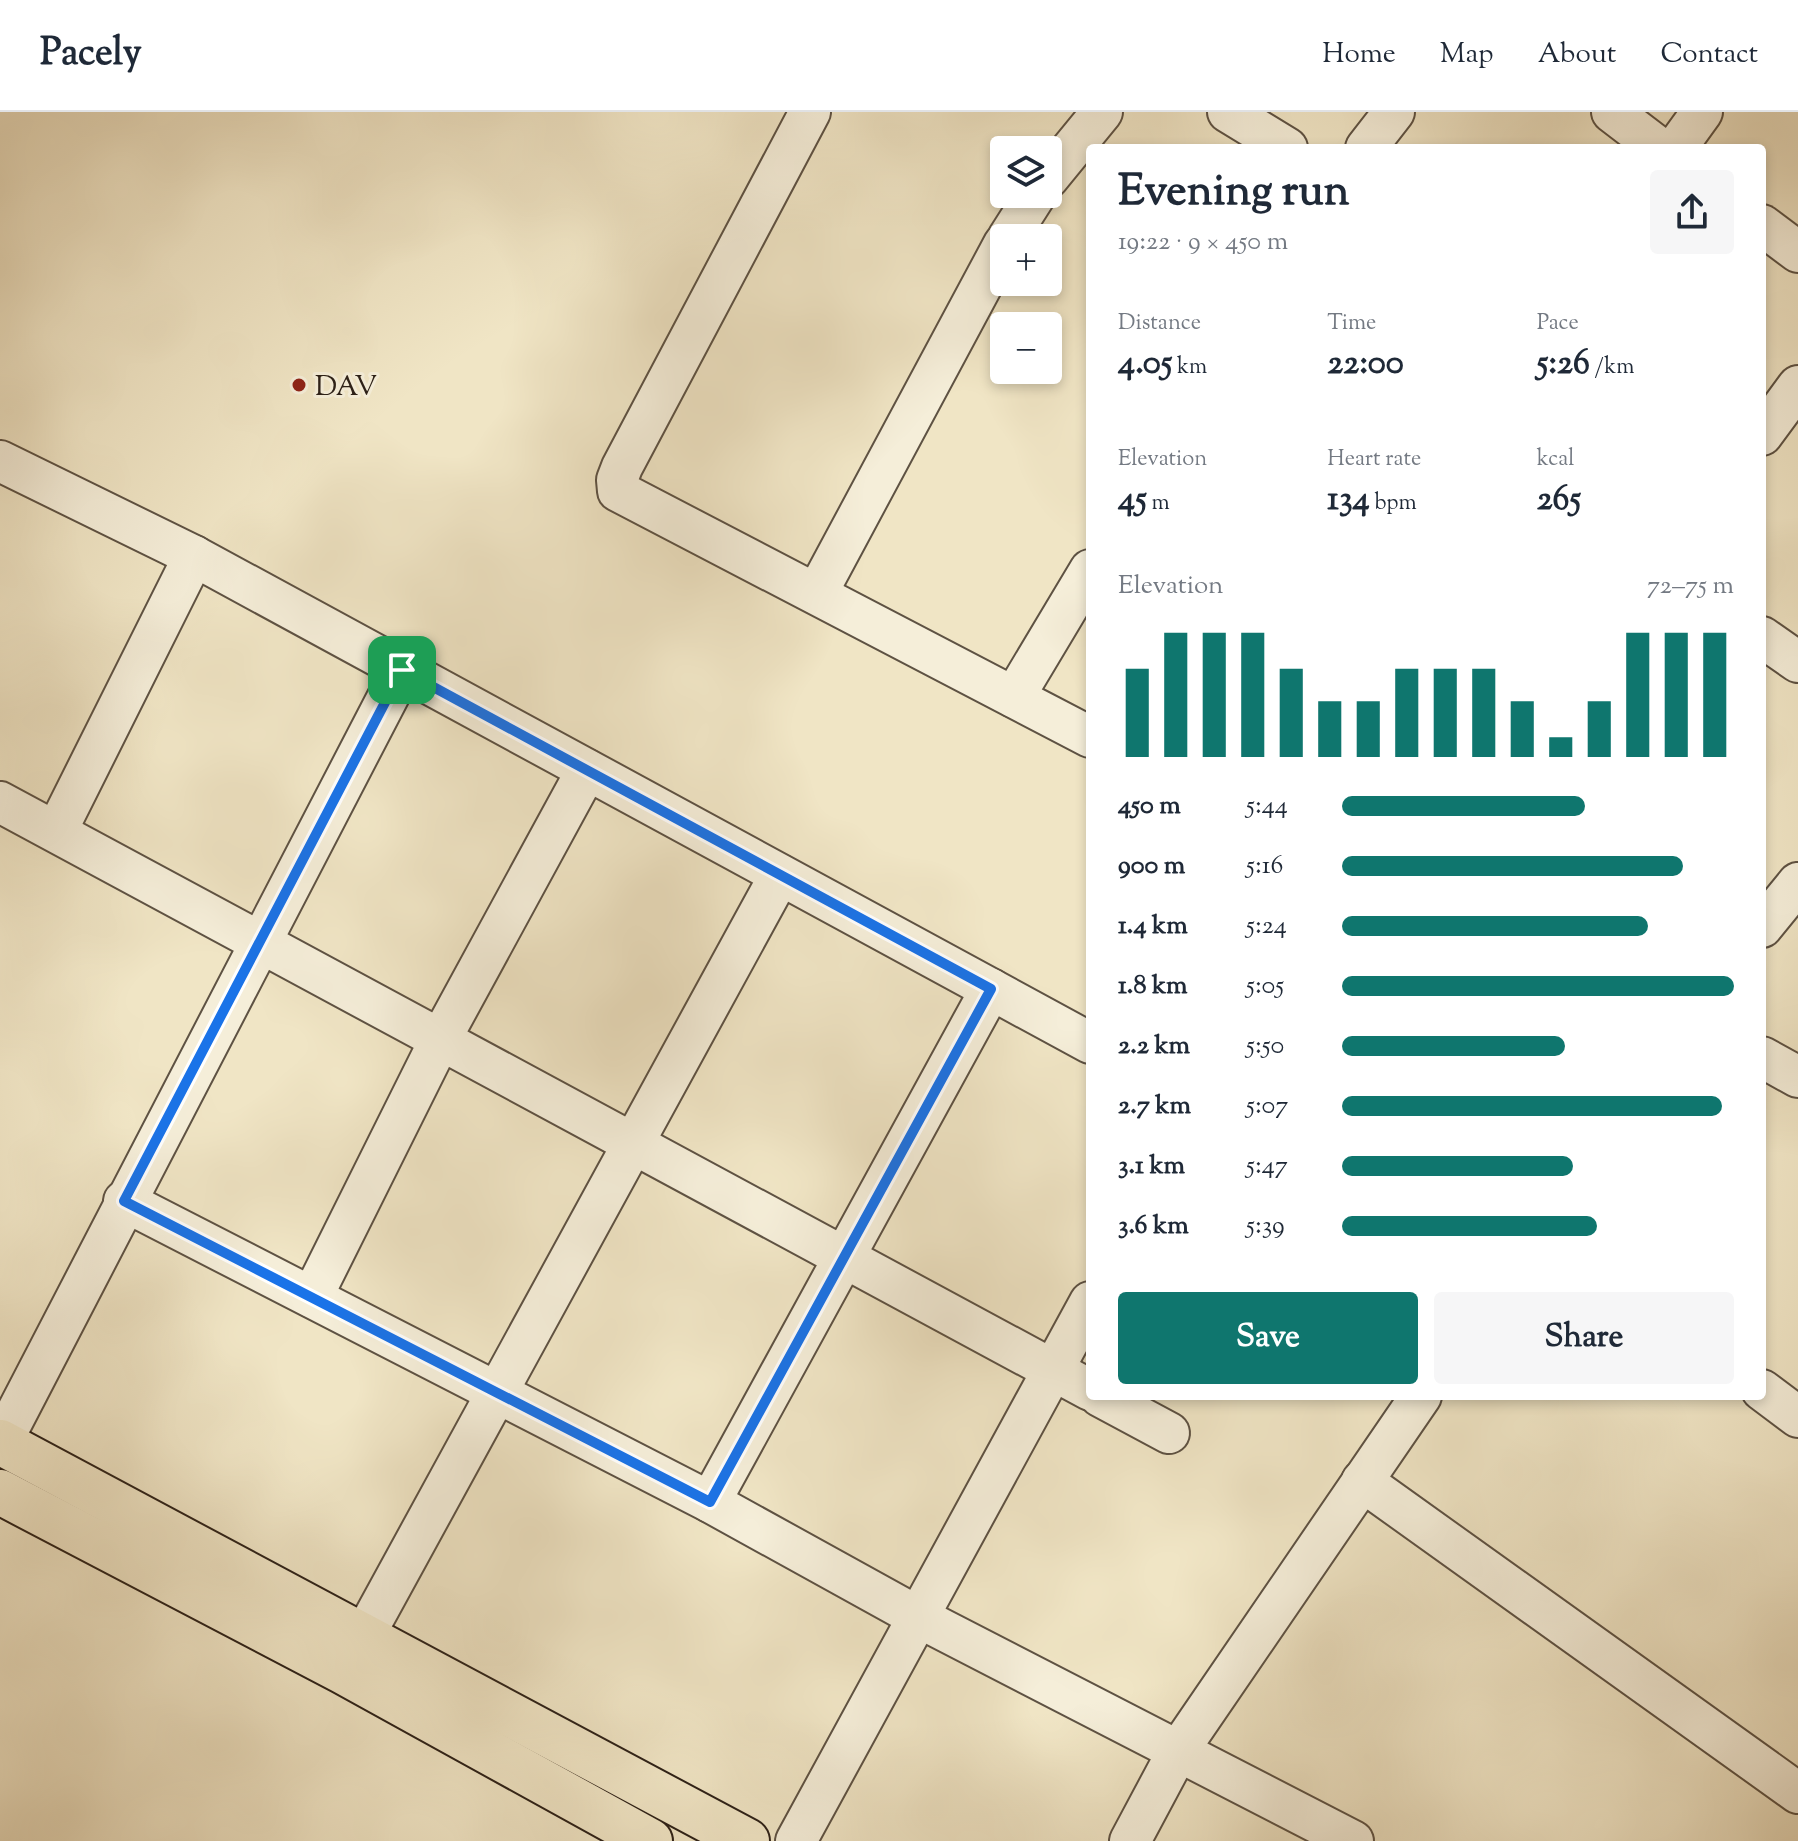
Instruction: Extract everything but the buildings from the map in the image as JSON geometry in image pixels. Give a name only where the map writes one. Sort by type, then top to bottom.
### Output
[{"type":"main road","points":[[1,1442],[747,1841]]},
{"type":"main road","points":[[0,1492],[342,1671],[650,1841]]},
{"type":"street","points":[[810,112],[617,480],[618,491],[1086,735]]},
{"type":"street","points":[[1062,161],[1102,112]]},
{"type":"street","points":[[1228,112],[1280,144]]},
{"type":"street","points":[[1369,144],[1394,112]]},
{"type":"street","points":[[1612,112],[1654,144]]},
{"type":"street","points":[[1679,144],[1702,112]]},
{"type":"street","points":[[1766,228],[1798,252]]},
{"type":"street","points":[[817,593],[990,270]]},
{"type":"street","points":[[1766,430],[1798,386]]},
{"type":"street","points":[[0,461],[194,556],[1086,1041]]},
{"type":"street","points":[[57,830],[194,556]]},
{"type":"street","points":[[1014,697],[1086,577]]},
{"type":"street","points":[[1766,640],[1798,662]]},
{"type":"street","points":[[1,1442],[402,670]]},
{"type":"street","points":[[312,1297],[440,1040],[587,770]]},
{"type":"street","points":[[0,802],[57,830],[261,945],[1086,1388]]},
{"type":"street","points":[[365,1634],[500,1394],[780,875]]},
{"type":"street","points":[[1766,922],[1798,883]]},
{"type":"street","points":[[710,1502],[991,989]]},
{"type":"street","points":[[1766,1059],[1798,1077]]},
{"type":"street","points":[[124,1201],[710,1502],[920,1618],[1353,1841]]},
{"type":"street","points":[[796,1841],[1086,1310]]},
{"type":"street","points":[[1766,1393],[1798,1417]]},
{"type":"street","points":[[1107,1400],[1169,1433]]},
{"type":"street","points":[[1130,1841],[1178,1751],[1418,1400]]},
{"type":"street","points":[[1362,1481],[1798,1793]]},
{"type":"place","name":"DAV","points":[[299,385]]},
{"type":"route","points":[[402,670],[991,989],[710,1502],[124,1201],[261,945],[402,670]]}]
